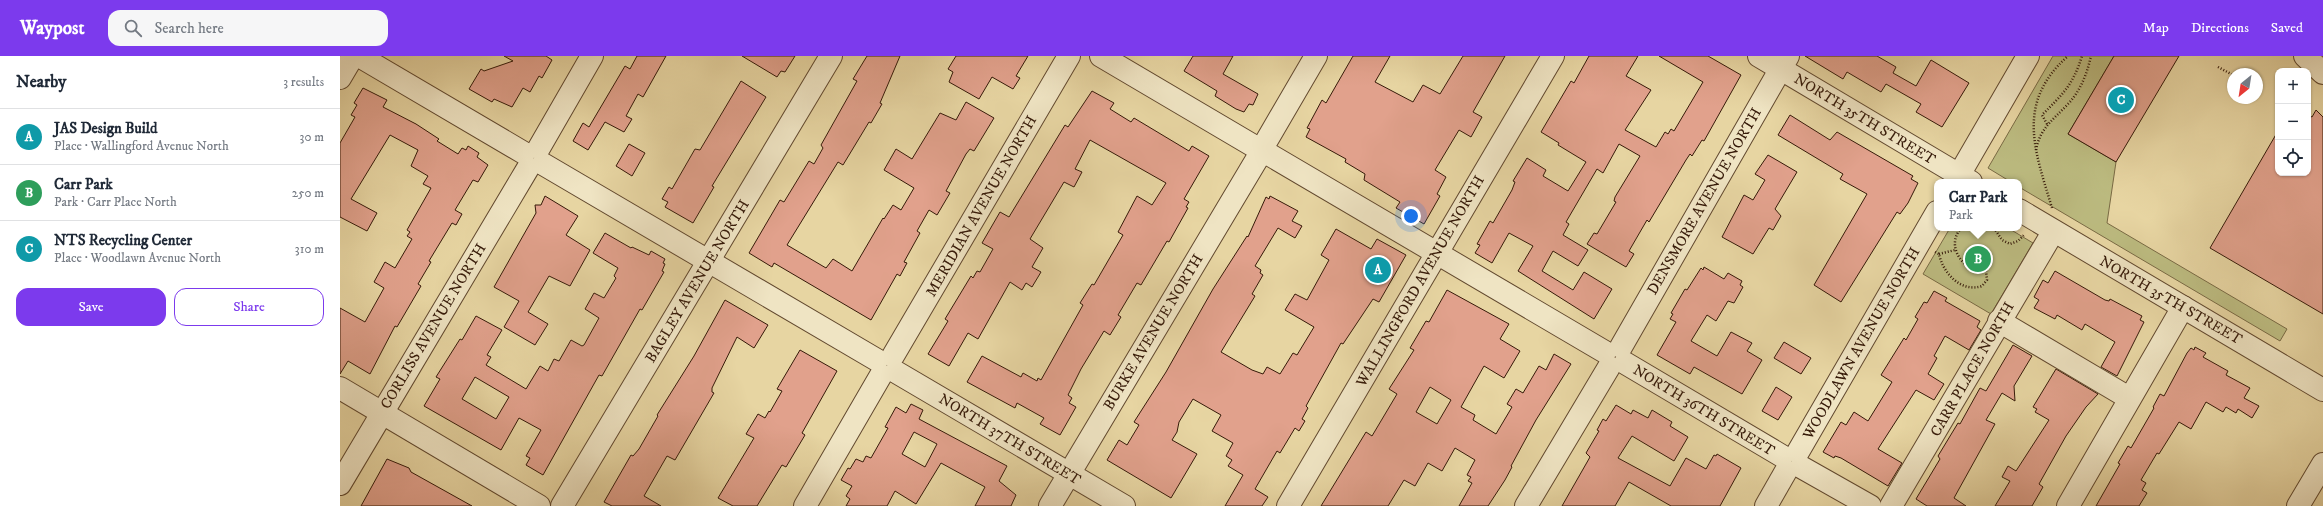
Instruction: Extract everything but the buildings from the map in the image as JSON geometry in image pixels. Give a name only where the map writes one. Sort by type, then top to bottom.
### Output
[{"type":"street","points":[[340,78],[353,56]]},
{"type":"street","name":"NORTH 37TH STREET","points":[[359,56],[1124,506]]},
{"type":"street","name":"CORLISS AVENUE NORTH","points":[[340,484],[534,158],[592,56]]},
{"type":"street","name":"BAGLEY AVENUE NORTH","points":[[562,506],[831,56]]},
{"type":"street","name":"MERIDIAN AVENUE NORTH","points":[[805,506],[1069,56]]},
{"type":"street","name":"NORTH 36TH STREET","points":[[1101,56],[1792,462],[1870,506]]},
{"type":"street","name":"BURKE AVENUE NORTH","points":[[1050,506],[1316,56]]},
{"type":"street","name":"WALLINGFORD AVENUE NORTH","points":[[1288,506],[1553,56]]},
{"type":"street","name":"NORTH 35TH STREET","points":[[1759,56],[1784,62],[1960,179]]},
{"type":"street","points":[[1963,179],[2028,56]]},
{"type":"street","points":[[2305,56],[2323,72]]},
{"type":"street","name":"DENSMORE AVENUE NORTH","points":[[1526,506],[1615,357],[1784,62]]},
{"type":"street","name":"NORTH 35TH STREET","points":[[2022,212],[2053,232],[2323,390]]},
{"type":"street","name":"WOODLAWN AVENUE NORTH","points":[[1766,506],[1934,217]]},
{"type":"street","name":"CARR PLACE NORTH","points":[[1891,506],[2053,232]]},
{"type":"street","points":[[2068,506],[2129,398],[2183,307]]},
{"type":"street","points":[[1999,321],[2129,398]]},
{"type":"street","points":[[340,388],[539,506]]},
{"type":"street","points":[[2298,506],[2323,464]]},
{"type":"path","points":[[2052,210],[2036,152],[2033,127],[2037,101],[2051,74],[2068,56]]},
{"type":"path","points":[[2048,124],[2042,115],[2066,92],[2077,72],[2082,56]]},
{"type":"path","points":[[2036,152],[2042,132],[2077,93],[2084,79],[2091,56]]},
{"type":"path","points":[[2218,67],[2227,72]]},
{"type":"path","points":[[1939,254],[1942,265],[1953,280],[1970,288],[1982,286],[1987,280],[1986,271],[1979,266],[1965,264],[1955,250],[1955,238],[1959,231]]},
{"type":"path","points":[[1996,231],[2002,240],[2010,244],[2018,241],[2026,232]]},
{"type":"path","points":[[1935,252],[1939,254],[1955,250]]},
{"type":"shaded area","points":[[2053,56],[2114,56],[2068,134],[2116,162],[2107,223],[2287,329],[2280,341],[2022,189],[2022,179],[2006,179],[1988,168]]},
{"type":"shaded area","points":[[1948,231],[2013,231],[2033,243],[1991,314],[1923,274]]},
{"type":"place","name":"NTS Recycling Center","points":[[2121,100]]},
{"type":"place","name":"Carr Park","points":[[1978,259]]},
{"type":"place","name":"JAS Design Build","points":[[1378,270]]}]
